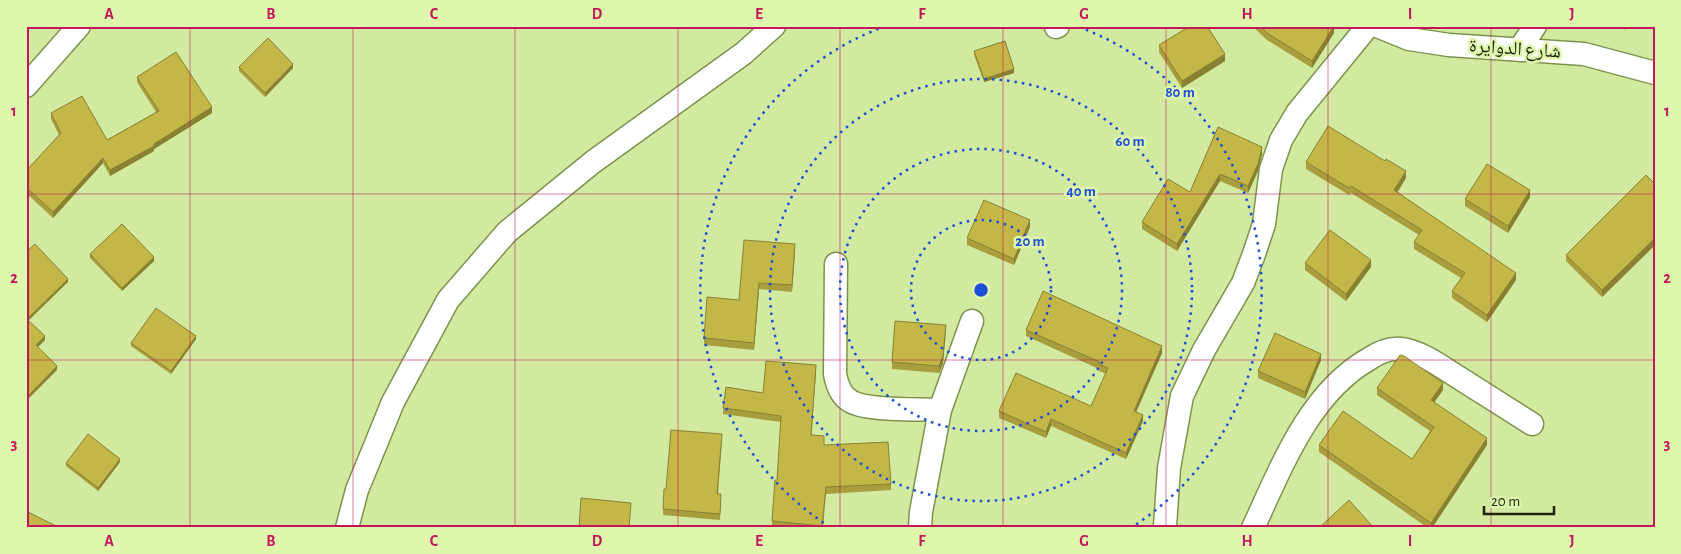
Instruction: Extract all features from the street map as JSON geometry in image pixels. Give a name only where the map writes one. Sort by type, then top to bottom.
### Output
[{"type":"street","points":[[30,73],[79,26]]},
{"type":"street","points":[[347,528],[357,490],[393,402],[448,300],[507,232],[593,162],[744,53],[774,26]]},
{"type":"street","points":[[1164,527],[1169,468],[1182,396],[1204,350],[1243,283],[1264,224],[1271,169],[1281,140],[1297,113],[1368,26]]},
{"type":"street","name":"شارع الدوايرة","points":[[1377,26],[1412,33],[1449,45],[1584,54],[1655,73]]},
{"type":"street","points":[[1519,50],[1536,26]]},
{"type":"street","points":[[836,264],[835,374],[837,387],[850,402],[864,407],[940,410]]},
{"type":"street","points":[[920,528],[921,512],[940,410],[972,321]]},
{"type":"street","points":[[1253,528],[1288,453],[1304,424],[1342,380],[1361,364],[1382,352],[1400,349],[1426,357],[1532,424]]},
{"type":"building","points":[[1190,26],[1207,26],[1225,54],[1182,81],[1159,45]]},
{"type":"building","points":[[1260,26],[1334,26],[1312,61],[1267,33]]},
{"type":"building","points":[[268,38],[293,64],[265,93],[239,67]]},
{"type":"building","points":[[1005,41],[1014,69],[984,79],[974,51]]},
{"type":"building","points":[[176,52],[212,107],[154,144],[154,146],[110,170],[103,158],[53,212],[26,187],[26,171],[61,133],[51,113],[82,96],[107,140],[159,111],[137,77]]},
{"type":"building","points":[[1328,126],[1385,161],[1386,159],[1406,171],[1394,190],[1516,273],[1487,315],[1452,291],[1465,273],[1414,242],[1422,230],[1351,186],[1349,188],[1306,162]]},
{"type":"building","points":[[1218,127],[1262,147],[1258,164],[1248,186],[1220,174],[1177,244],[1142,222],[1168,179],[1190,192]]},
{"type":"building","points":[[1487,164],[1530,190],[1508,226],[1465,199]]},
{"type":"building","points":[[1646,175],[1655,184],[1655,238],[1602,290],[1566,255]]},
{"type":"building","points":[[984,200],[1030,220],[1014,259],[967,238]]},
{"type":"building","points":[[122,224],[154,257],[122,288],[90,254]]},
{"type":"building","points":[[1330,230],[1371,260],[1346,294],[1305,263]]},
{"type":"building","points":[[744,240],[795,244],[792,285],[759,283],[754,343],[704,338],[707,297],[739,300]]},
{"type":"building","points":[[35,244],[68,279],[27,319],[45,336],[36,345],[57,366],[26,398],[26,252]]},
{"type":"building","points":[[1043,291],[1162,346],[1134,411],[1143,415],[1126,453],[1051,419],[1046,432],[999,411],[1016,373],[1091,406],[1108,368],[1099,364],[1100,362],[1026,330]]},
{"type":"building","points":[[156,308],[196,336],[171,371],[131,343]]},
{"type":"building","points":[[895,321],[946,325],[943,356],[939,366],[892,362]]},
{"type":"building","points":[[1275,333],[1321,354],[1305,392],[1258,371]]},
{"type":"building","points":[[1400,355],[1443,383],[1431,400],[1487,438],[1431,523],[1319,445],[1343,411],[1412,459],[1434,427],[1377,388]]},
{"type":"building","points":[[766,361],[816,365],[811,435],[824,436],[824,445],[888,442],[891,484],[826,487],[822,526],[772,521],[781,416],[723,408],[726,387],[763,393]]},
{"type":"building","points":[[671,430],[722,434],[717,494],[721,494],[720,514],[663,509]]},
{"type":"building","points":[[88,434],[120,459],[98,488],[66,463]]},
{"type":"building","points":[[581,498],[631,503],[629,528],[579,528]]},
{"type":"building","points":[[1349,500],[1374,528],[1319,528]]},
{"type":"building","points":[[28,512],[60,528],[26,528]]}]
